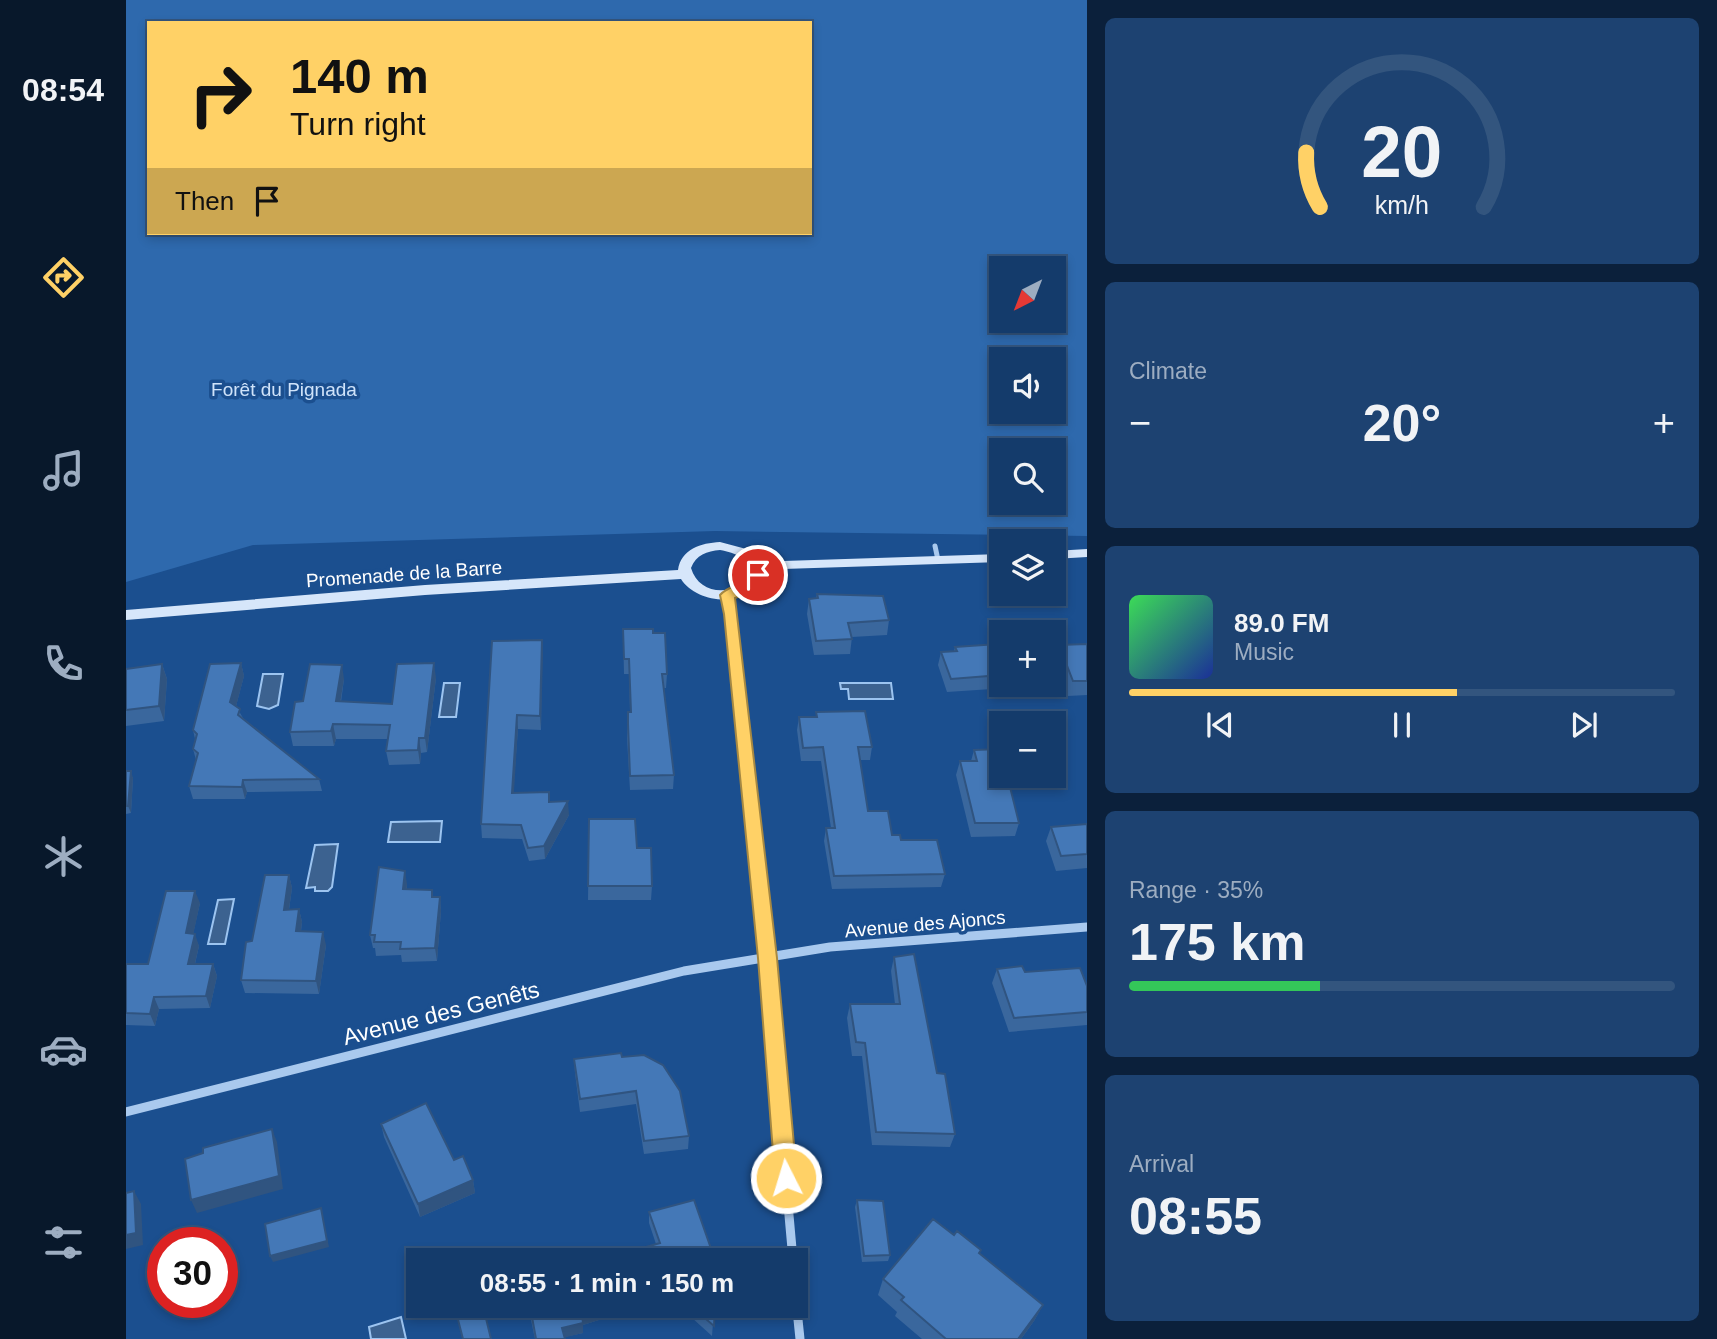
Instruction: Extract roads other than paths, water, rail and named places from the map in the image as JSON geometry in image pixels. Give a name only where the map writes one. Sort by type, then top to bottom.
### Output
[{"type":"main road","points":[[711,546],[729,547],[745,552],[758,569],[758,575],[751,586],[727,595],[705,592],[689,581],[685,574],[686,562],[690,556],[711,546]]},
{"type":"main road","points":[[1066,554],[1087,553]]},
{"type":"main road","points":[[758,569],[783,565],[989,559]]},
{"type":"main road","name":"Promenade de la Barre","points":[[126,615],[425,590],[685,574]]},
{"type":"street","points":[[727,595],[732,614],[767,958],[792,1248]]},
{"type":"street","name":"Avenue des Ajoncs","points":[[767,958],[830,947],[1087,927]]},
{"type":"street","name":"Avenue des Genêts","points":[[126,1112],[684,971],[767,958]]},
{"type":"street","points":[[798,1318],[800,1339]]},
{"type":"lane","points":[[935,546],[938,561]]},
{"type":"park label","name":"Forêt du Pignada","points":[[284,389]]}]
